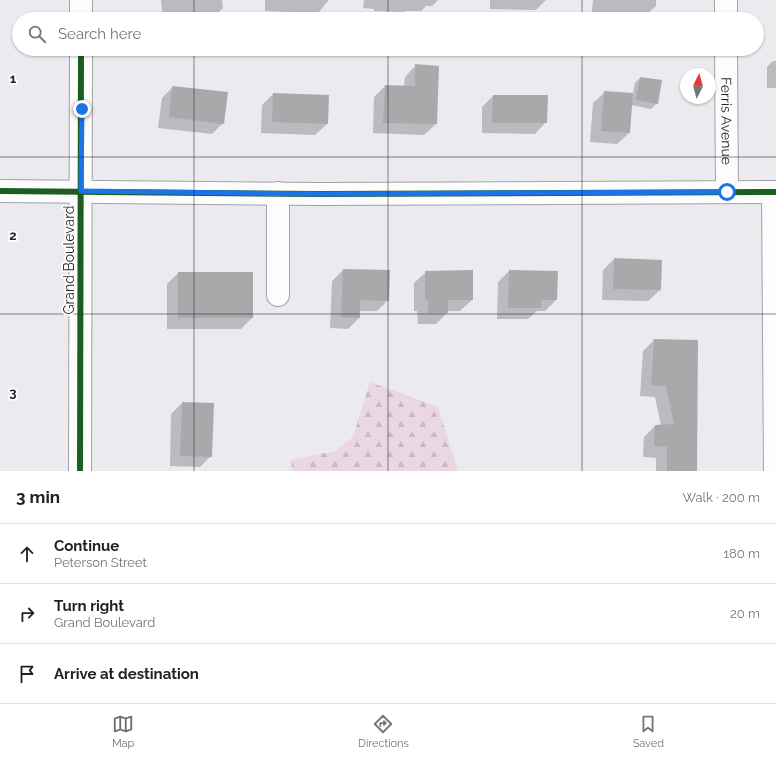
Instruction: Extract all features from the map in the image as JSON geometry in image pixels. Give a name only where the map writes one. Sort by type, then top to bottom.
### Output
[{"type":"street","points":[[81,0],[81,12]]},
{"type":"street","points":[[726,0],[726,12]]},
{"type":"street","name":"Grand Boulevard","points":[[80,471],[81,56]]},
{"type":"street","name":"Ferris Avenue","points":[[726,56],[727,192]]},
{"type":"street","points":[[0,191],[278,193],[774,192],[775,471]]},
{"type":"street","points":[[278,193],[278,295]]},
{"type":"green space","points":[[370,382],[438,407],[458,471],[292,471],[291,460],[335,451],[353,437]]},
{"type":"building","points":[[415,64],[439,66],[437,124],[383,123],[385,85],[415,86]]},
{"type":"building","points":[[640,77],[662,80],[658,104],[636,100]]},
{"type":"building","points":[[172,86],[228,92],[224,124],[169,117]]},
{"type":"building","points":[[604,91],[633,93],[630,133],[601,131]]},
{"type":"building","points":[[273,93],[329,95],[328,124],[272,122]]},
{"type":"building","points":[[493,95],[548,95],[547,123],[492,123]]},
{"type":"building","points":[[614,258],[662,260],[661,290],[613,289]]},
{"type":"building","points":[[343,269],[390,270],[389,301],[360,300],[360,318],[341,317]]},
{"type":"building","points":[[473,270],[473,300],[448,300],[448,313],[428,313],[428,300],[425,300],[425,271]]},
{"type":"building","points":[[509,270],[558,271],[557,300],[541,300],[541,308],[508,308]]},
{"type":"building","points":[[178,272],[253,272],[253,318],[178,318]]},
{"type":"building","points":[[654,339],[698,340],[697,471],[667,471],[667,447],[654,446],[655,425],[674,424],[666,386],[651,385]]},
{"type":"building","points":[[182,402],[214,403],[212,457],[180,456]]},
{"type":"cycle path","points":[[80,471],[81,56]]},
{"type":"cycle path","points":[[0,191],[320,194],[776,192]]},
{"type":"route","points":[[82,109],[81,191],[320,194],[727,192]]}]
